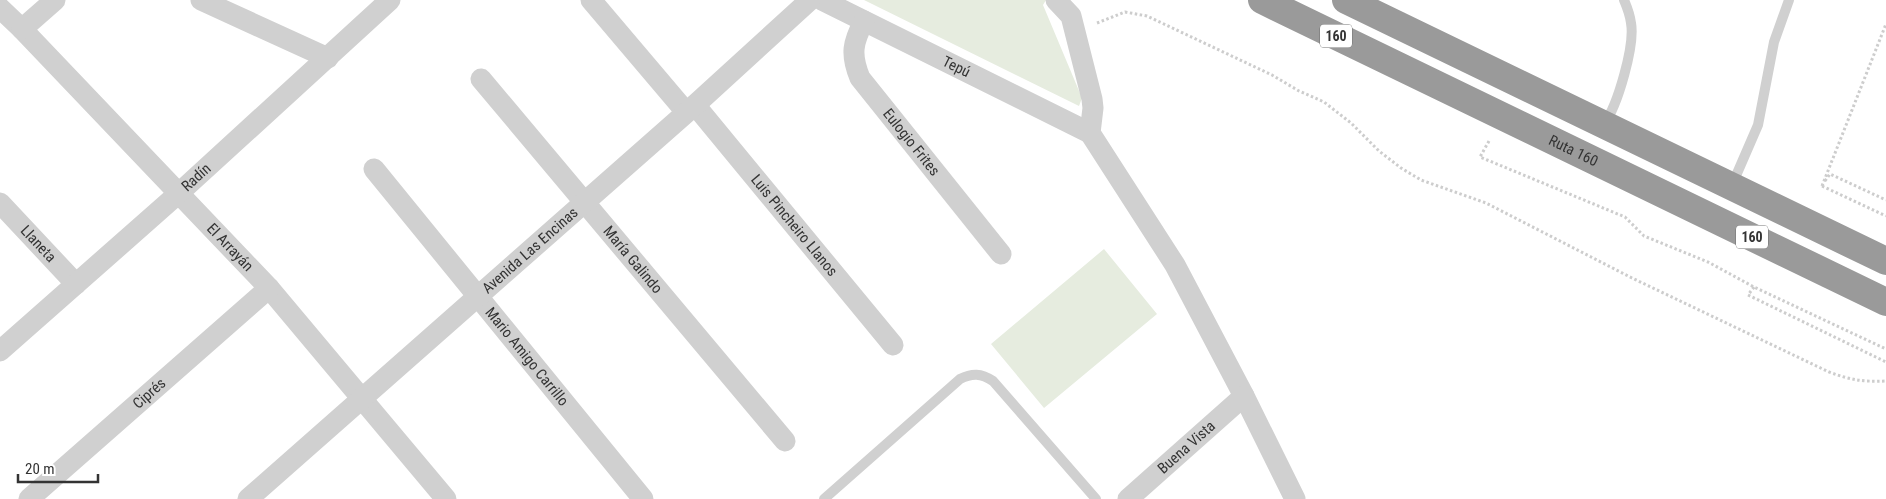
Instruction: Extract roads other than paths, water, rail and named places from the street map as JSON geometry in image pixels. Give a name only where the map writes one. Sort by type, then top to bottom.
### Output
[{"type":"highway","name":"Ruta 160","points":[[1262,0],[1886,302]]},
{"type":"highway","name":"160","points":[[1346,0],[1886,261]]},
{"type":"street","points":[[22,29],[55,0]]},
{"type":"street","points":[[201,0],[328,58]]},
{"type":"street","name":"Radín","points":[[0,351],[179,193],[390,0]]},
{"type":"street","name":"Luis Pincheiro Llanos","points":[[591,0],[690,109],[893,346]]},
{"type":"street","name":"Avenida Las Encinas","points":[[248,499],[690,109],[810,0]]},
{"type":"street","points":[[1056,0],[1074,8],[1094,108],[1090,133],[1175,265],[1244,396],[1294,499]]},
{"type":"street","name":"Tepú","points":[[839,3],[864,21],[1090,133]]},
{"type":"street","name":"El Arrayán","points":[[0,8],[269,288],[446,499]]},
{"type":"street","name":"Eulogio Frites","points":[[864,21],[856,36],[854,46],[855,66],[860,78],[1001,254]]},
{"type":"street","name":"María Galindo","points":[[481,79],[785,441]]},
{"type":"street","name":"Mario Amigo Carrillo","points":[[374,170],[643,499]]},
{"type":"street","name":"Llaneta","points":[[0,203],[76,284]]},
{"type":"street","name":"Ciprés","points":[[29,499],[269,288]]},
{"type":"street","name":"Buena Vista","points":[[1128,499],[1244,396]]},
{"type":"lane","points":[[1604,125],[1621,88],[1629,51],[1632,23],[1624,0]]},
{"type":"lane","points":[[1731,187],[1758,124],[1774,42],[1789,0]]},
{"type":"lane","points":[[824,499],[960,379],[973,374],[986,376],[992,381],[1096,499]]}]
